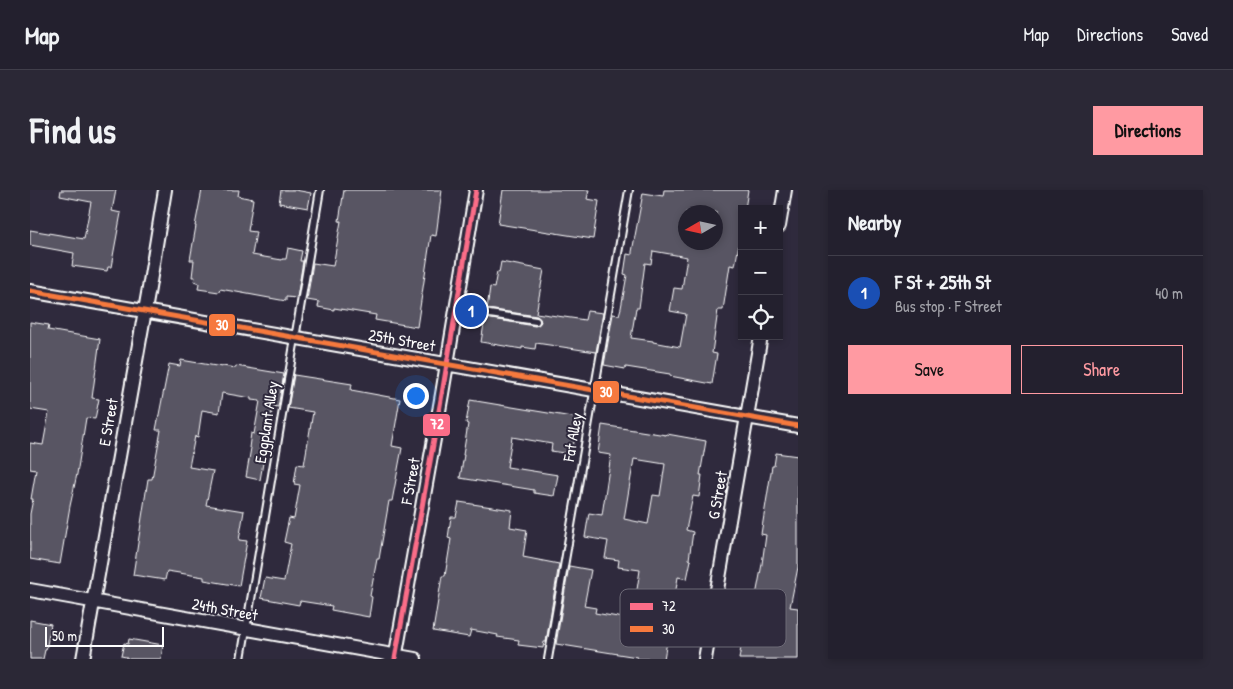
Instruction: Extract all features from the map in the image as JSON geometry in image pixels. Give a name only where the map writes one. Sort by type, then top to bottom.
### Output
[{"type":"street","name":"E Street","points":[[83,659],[165,190]]},
{"type":"street","name":"F Street","points":[[395,657],[476,190]]},
{"type":"street","points":[[782,205],[785,190]]},
{"type":"street","name":"25th Street","points":[[30,292],[798,426]]},
{"type":"street","name":"G Street","points":[[717,589],[759,340]]},
{"type":"street","name":"24th Street","points":[[30,590],[395,657],[415,659]]},
{"type":"lane","name":"Eggplant Alley","points":[[241,659],[320,190]]},
{"type":"lane","name":"Fat Alley","points":[[548,659],[629,190]]},
{"type":"lane","points":[[456,308],[536,321]]},
{"type":"building","points":[[61,190],[116,190],[112,211],[121,213],[111,267],[108,267],[107,271],[72,266],[74,253],[30,245],[30,230],[84,239],[91,202],[60,196]]},
{"type":"building","points":[[202,190],[239,190],[238,196],[253,199],[248,231],[256,232],[252,255],[282,260],[286,259],[288,248],[302,251],[300,261],[303,261],[297,298],[286,297],[286,301],[220,289],[219,292],[198,289],[199,283],[194,281],[195,277],[192,277],[194,260],[190,260]]},
{"type":"building","points":[[281,190],[311,193],[308,208],[279,203]]},
{"type":"building","points":[[344,190],[442,190],[436,236],[431,235],[417,327],[375,320],[376,315],[318,307],[319,302],[307,300],[313,263],[333,266]]},
{"type":"building","points":[[503,190],[589,190],[587,199],[599,201],[593,239],[498,224]]},
{"type":"building","points":[[664,190],[748,190],[746,205],[738,205],[738,250],[735,266],[730,265],[723,310],[718,310],[712,353],[717,354],[712,384],[670,376],[670,374],[604,365],[613,314],[619,315],[621,308],[627,275],[624,274],[627,254],[632,255],[643,193],[663,196]],"holes":[[[653,251],[687,257],[682,289],[674,288],[670,311],[686,314],[680,347],[631,338],[636,308],[639,308],[645,263],[651,264]]]},
{"type":"building","points":[[501,262],[544,270],[536,313],[585,320],[587,311],[603,313],[596,352],[536,343],[535,349],[522,347],[522,349],[481,342],[485,318],[535,326],[541,322],[537,316],[487,309],[490,287],[494,288]]},
{"type":"building","points":[[30,322],[49,325],[48,330],[100,339],[92,398],[99,399],[95,419],[86,418],[60,564],[30,559],[30,514],[33,499],[31,499],[36,470],[30,469],[30,443],[43,445],[49,412],[30,409]]},
{"type":"building","points":[[181,360],[284,374],[278,407],[273,406],[260,480],[246,477],[251,448],[249,448],[251,433],[254,434],[260,401],[222,393],[219,413],[202,410],[198,437],[195,436],[189,467],[213,471],[206,505],[244,511],[239,540],[247,541],[239,586],[204,580],[204,577],[167,571],[165,580],[133,575],[148,479],[152,479],[161,430],[156,430],[169,364],[180,366]]},
{"type":"building","points":[[294,375],[352,384],[351,390],[400,399],[392,446],[402,448],[392,501],[389,501],[379,559],[377,559],[370,596],[372,597],[369,617],[331,610],[332,606],[300,601],[299,605],[261,598],[265,578],[284,581],[291,544],[284,542],[289,518],[294,519],[300,485],[294,484],[297,464],[304,465],[313,412],[288,408]]},
{"type":"building","points":[[470,400],[578,418],[572,454],[551,451],[552,444],[512,437],[507,467],[558,475],[554,496],[534,493],[534,490],[460,478]]},
{"type":"building","points":[[602,425],[706,441],[700,475],[702,475],[699,497],[693,496],[686,530],[693,532],[689,559],[691,560],[687,579],[678,577],[676,589],[637,589],[640,570],[618,567],[619,560],[605,558],[608,541],[585,537],[589,513],[602,515],[611,455],[598,453]],"holes":[[[634,459],[665,464],[660,496],[653,495],[648,524],[624,519]]]},
{"type":"building","points":[[776,453],[798,456],[798,567],[790,607],[798,608],[798,659],[739,659],[741,647],[786,647],[786,589],[757,589],[766,535],[761,534],[772,466],[774,466]]},
{"type":"building","points":[[459,502],[512,510],[510,527],[527,530],[523,557],[559,564],[546,642],[544,642],[543,648],[518,645],[519,640],[497,637],[498,635],[471,630],[469,637],[433,631],[442,576],[445,576],[451,539],[448,538],[451,517],[456,517]]},
{"type":"building","points":[[569,566],[591,570],[584,606],[596,608],[595,613],[620,617],[620,647],[666,647],[664,659],[637,659],[637,657],[556,644]]},
{"type":"building","points":[[30,620],[51,624],[43,659],[30,659]]},
{"type":"building","points":[[129,639],[163,645],[161,659],[126,659],[126,657],[121,656],[124,643],[128,644]]},
{"type":"transit line","name":"72","points":[[395,659],[476,190]]},
{"type":"transit line","name":"30","points":[[30,291],[798,426]]},
{"type":"place","name":"F St + 25th St","points":[[471,311]]}]
